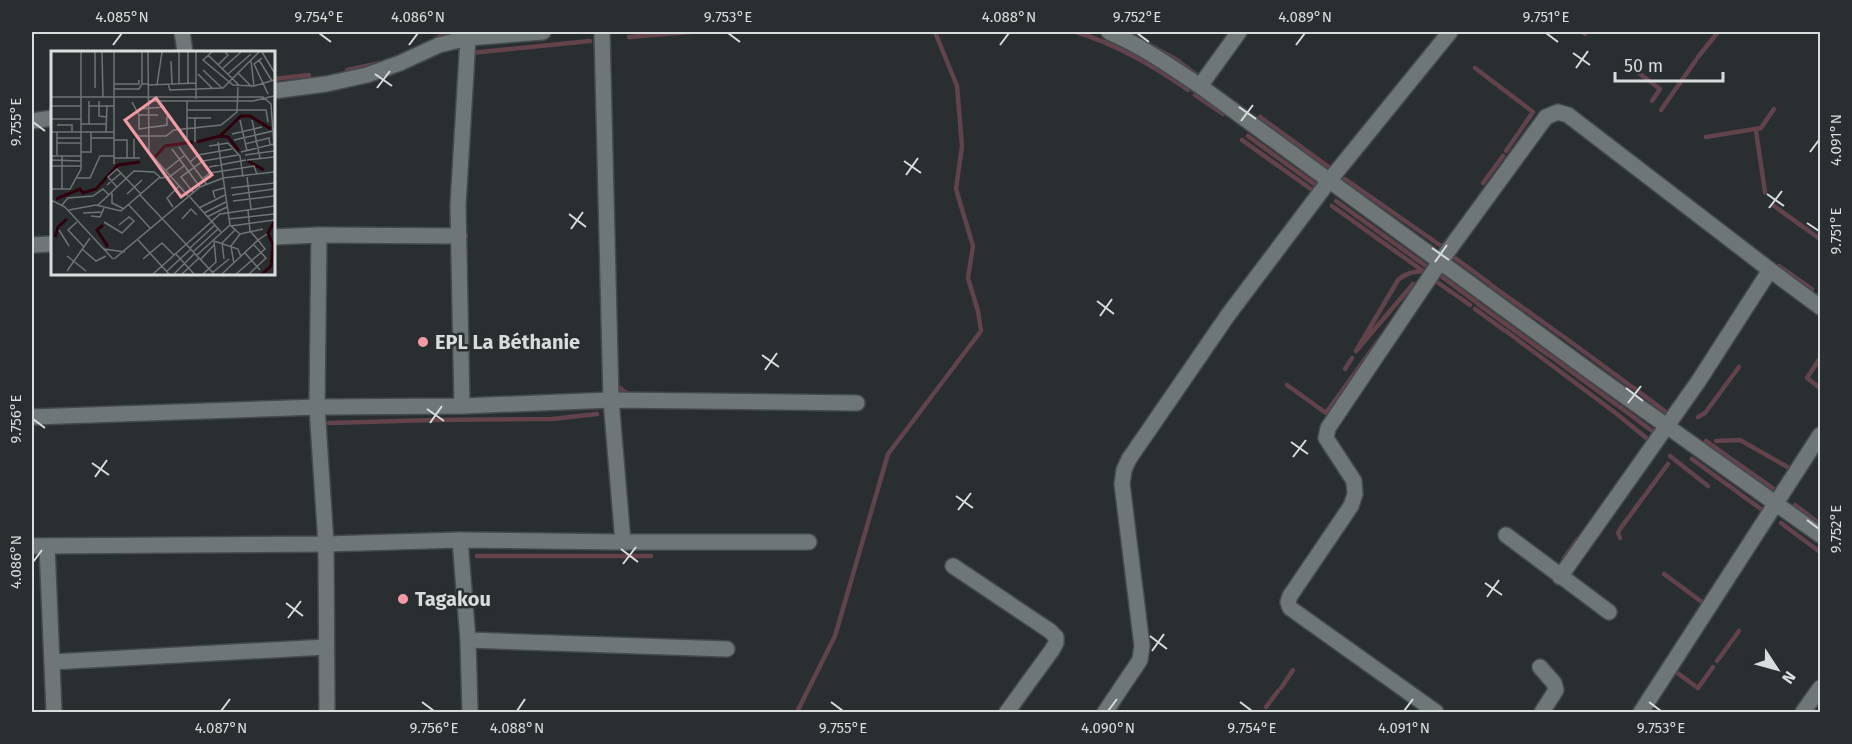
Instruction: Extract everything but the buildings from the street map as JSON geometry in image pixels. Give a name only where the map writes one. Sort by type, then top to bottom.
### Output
[{"type":"street","points":[[182,32],[185,51]]},
{"type":"street","points":[[274,91],[326,84],[368,75],[440,45],[468,38],[543,32]]},
{"type":"street","points":[[602,32],[611,400],[623,542]]},
{"type":"street","points":[[1109,32],[1154,54],[1200,86],[1667,427],[1821,535]]},
{"type":"street","points":[[1200,86],[1239,32]]},
{"type":"street","points":[[1105,712],[1140,660],[1142,646],[1122,484],[1124,470],[1129,459],[1228,315],[1329,181],[1450,32]]},
{"type":"street","points":[[462,406],[458,205],[468,38]]},
{"type":"street","points":[[1436,712],[1290,608],[1288,602],[1351,506],[1355,494],[1354,481],[1330,448],[1326,438],[1328,428],[1440,262],[1546,117],[1558,112],[1568,115],[1821,307]]},
{"type":"street","points":[[32,121],[51,118]]},
{"type":"street","points":[[319,235],[317,407],[326,544],[327,712]]},
{"type":"street","points":[[274,237],[459,236]]},
{"type":"street","points":[[32,245],[51,244]]},
{"type":"street","points":[[1560,577],[1667,427],[1770,270]]},
{"type":"street","points":[[32,417],[611,400],[857,403]]},
{"type":"street","points":[[1641,712],[1821,435]]},
{"type":"street","points":[[1506,535],[1609,612]]},
{"type":"street","points":[[460,540],[468,640],[470,712]]},
{"type":"street","points":[[54,712],[52,662],[39,546],[326,544],[460,540],[809,542]]},
{"type":"street","points":[[953,566],[1056,637],[1052,650],[1007,712]]},
{"type":"street","points":[[468,640],[727,649]]},
{"type":"street","points":[[52,662],[326,647]]},
{"type":"street","points":[[1540,667],[1554,683],[1556,690],[1542,712]]},
{"type":"street","points":[[1803,712],[1821,688]]},
{"type":"waterway","points":[[434,40],[446,32]]},
{"type":"waterway","points":[[629,37],[690,32]]},
{"type":"waterway","points":[[797,712],[835,636],[888,454],[981,331],[978,311],[968,278],[973,246],[956,189],[962,146],[957,86],[935,32]]},
{"type":"waterway","points":[[1076,32],[1134,56],[1188,90]]},
{"type":"waterway","points":[[1126,32],[1177,60],[1198,76]]},
{"type":"waterway","points":[[1698,57],[1718,32]]},
{"type":"waterway","points":[[471,53],[590,41]]},
{"type":"waterway","points":[[1661,110],[1696,60]]},
{"type":"waterway","points":[[347,70],[380,63]]},
{"type":"waterway","points":[[1475,68],[1533,112],[1506,151]]},
{"type":"waterway","points":[[1632,68],[1660,89],[1652,101]]},
{"type":"waterway","points":[[274,79],[309,75]]},
{"type":"waterway","points":[[1195,95],[1223,114]]},
{"type":"waterway","points":[[1706,137],[1761,128],[1774,109]]},
{"type":"waterway","points":[[1260,117],[1333,170]]},
{"type":"waterway","points":[[1756,131],[1765,192]]},
{"type":"waterway","points":[[1248,136],[1317,186]]},
{"type":"waterway","points":[[1242,140],[1315,192]]},
{"type":"waterway","points":[[1483,183],[1503,156]]},
{"type":"waterway","points":[[1345,179],[1441,246],[1447,244]]},
{"type":"waterway","points":[[1336,201],[1426,266]]},
{"type":"waterway","points":[[1332,206],[1423,271]]},
{"type":"waterway","points":[[1774,206],[1820,239]]},
{"type":"waterway","points":[[1455,258],[1489,283]]},
{"type":"waterway","points":[[1779,266],[1812,289]]},
{"type":"waterway","points":[[1413,284],[1356,351],[1398,280],[1409,273],[1423,271]]},
{"type":"waterway","points":[[1441,276],[1476,302]]},
{"type":"waterway","points":[[1437,282],[1470,305]]},
{"type":"waterway","points":[[1491,285],[1561,335]]},
{"type":"waterway","points":[[1478,304],[1547,354]]},
{"type":"waterway","points":[[1475,309],[1504,330]]},
{"type":"waterway","points":[[1506,331],[1617,414],[1650,441],[1647,444]]},
{"type":"waterway","points":[[1564,337],[1632,387]]},
{"type":"waterway","points":[[1287,385],[1326,413],[1378,341]]},
{"type":"waterway","points":[[1549,355],[1617,405]]},
{"type":"waterway","points":[[1345,369],[1352,358]]},
{"type":"waterway","points":[[1820,358],[1807,378],[1820,388]]},
{"type":"waterway","points":[[1698,417],[1705,413],[1739,367]]},
{"type":"waterway","points":[[616,385],[630,396]]},
{"type":"waterway","points":[[1634,388],[1670,415]]},
{"type":"waterway","points":[[1620,407],[1655,433]]},
{"type":"waterway","points":[[329,423],[552,419],[597,414]]},
{"type":"waterway","points":[[1716,441],[1740,440],[1791,469],[1793,467]]},
{"type":"waterway","points":[[1706,441],[1778,492]]},
{"type":"waterway","points":[[1670,456],[1708,486]]},
{"type":"waterway","points":[[1692,459],[1765,512]]},
{"type":"waterway","points":[[1620,538],[1618,533],[1620,529],[1668,464]]},
{"type":"waterway","points":[[1795,505],[1820,524]]},
{"type":"waterway","points":[[1781,523],[1820,552]]},
{"type":"waterway","points":[[1564,558],[1577,540]]},
{"type":"waterway","points":[[477,556],[651,556]]},
{"type":"waterway","points":[[1664,574],[1702,602],[1706,601]]},
{"type":"waterway","points":[[1717,661],[1739,631]]},
{"type":"waterway","points":[[1672,669],[1698,688],[1713,667]]},
{"type":"waterway","points":[[1281,688],[1293,670]]},
{"type":"waterway","points":[[1266,707],[1278,691]]},
{"type":"place","name":"EPL La Béthanie","points":[[423,342]]},
{"type":"place","name":"Tagakou","points":[[403,599]]}]
